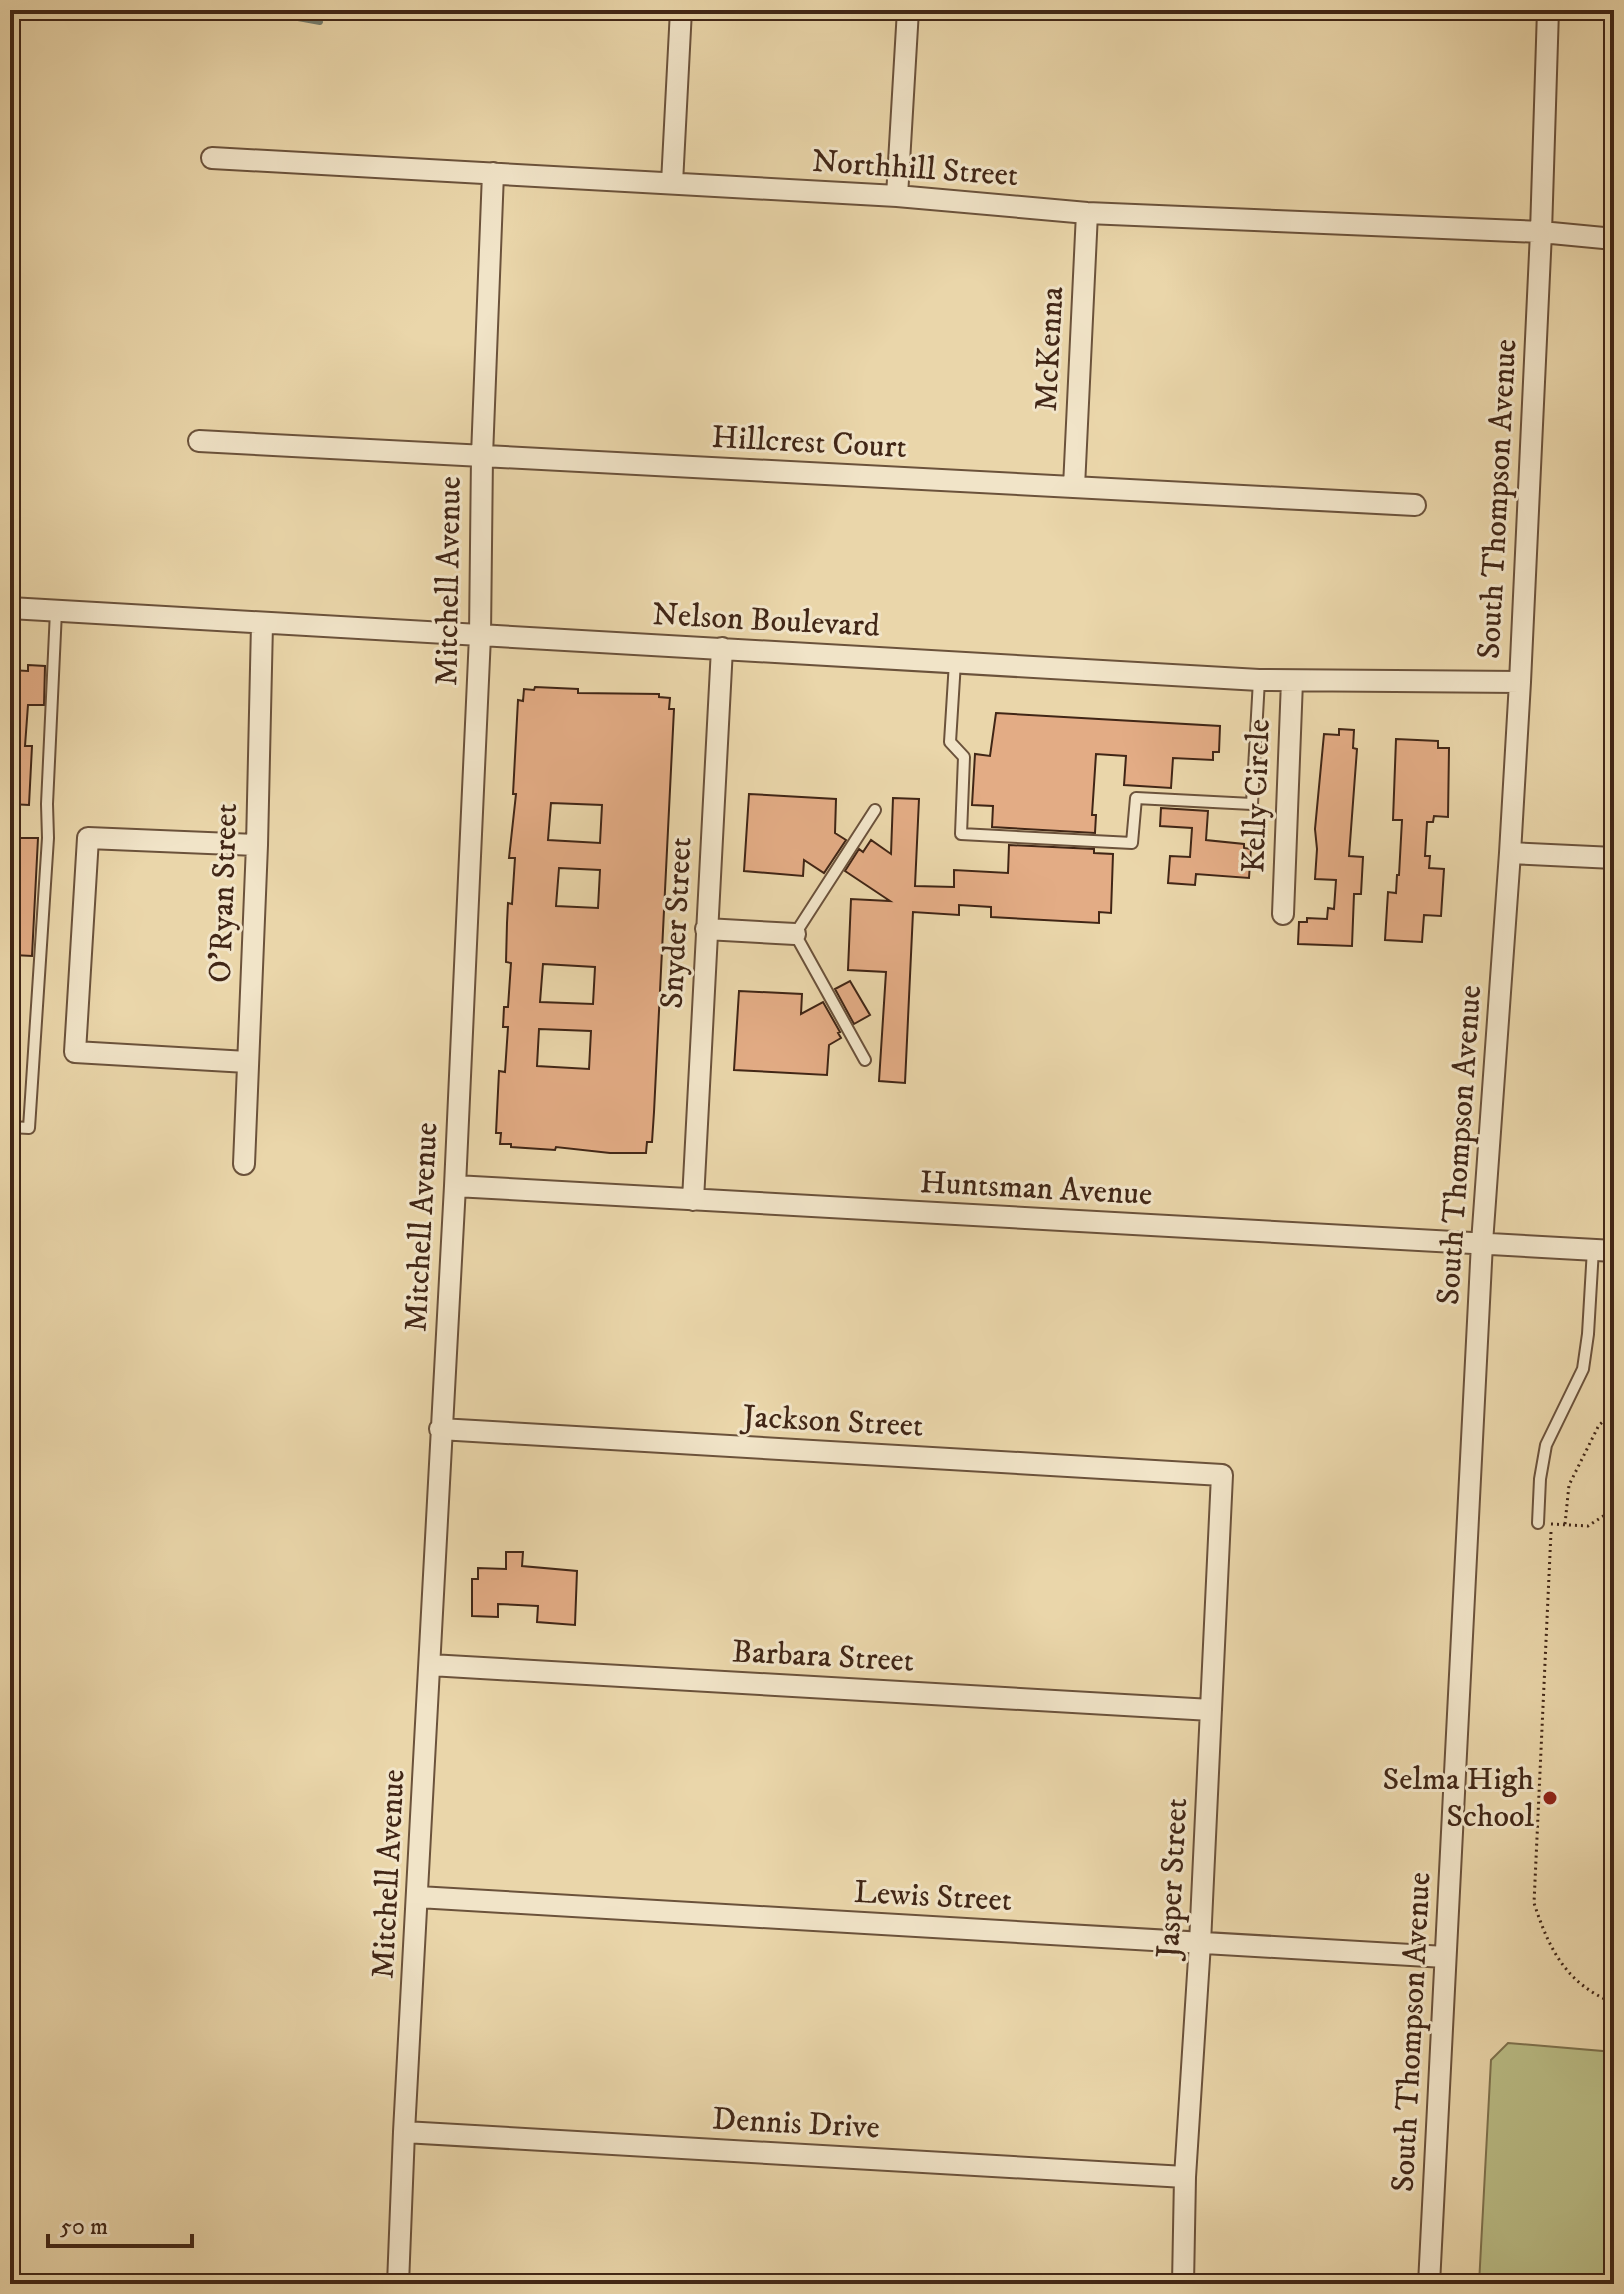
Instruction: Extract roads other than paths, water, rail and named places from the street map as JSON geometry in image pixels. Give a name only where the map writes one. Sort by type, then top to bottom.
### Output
[{"type":"street","points":[[672,183],[681,10]]},
{"type":"street","points":[[897,196],[908,10]]},
{"type":"street","name":"South Thompson Avenue","points":[[1429,2284],[1482,1243],[1520,682],[1548,10]]},
{"type":"street","name":"Northhill Street","points":[[212,158],[897,196],[1087,213],[1541,232],[1614,239]]},
{"type":"street","name":"Mitchell Avenue","points":[[398,2284],[480,636],[482,456],[493,173]]},
{"type":"street","name":"McKenna","points":[[1074,487],[1087,213]]},
{"type":"street","name":"Hillcrest Court","points":[[199,441],[1415,505]]},
{"type":"street","name":"Nelson Boulevard","points":[[10,608],[1259,680],[1520,682]]},
{"type":"street","name":"O'Ryan Street","points":[[244,1164],[262,624]]},
{"type":"street","name":"Snyder Street","points":[[693,1200],[722,648]]},
{"type":"street","name":"Kelly Circle","points":[[1283,914],[1292,681]]},
{"type":"street","points":[[247,1062],[75,1052],[88,838],[257,845]]},
{"type":"street","points":[[1510,853],[1614,858]]},
{"type":"street","points":[[706,929],[795,934]]},
{"type":"street","name":"Huntsman Avenue","points":[[455,1186],[1614,1251]]},
{"type":"street","name":"Jackson Street","points":[[440,1429],[1222,1475]]},
{"type":"street","name":"Jasper Street","points":[[1183,2284],[1185,2177],[1200,1943],[1222,1475]]},
{"type":"street","name":"Barbara Street","points":[[430,1665],[1211,1710]]},
{"type":"street","name":"Lewis Street","points":[[418,1897],[1445,1957]]},
{"type":"street","name":"Dennis Drive","points":[[404,2132],[1185,2177]]},
{"type":"lane","points":[[10,1127],[29,1128],[48,838],[56,611]]},
{"type":"lane","points":[[955,662],[950,742],[964,757],[961,834],[1132,843],[1136,798],[1252,804],[1259,680]]},
{"type":"lane","points":[[865,1060],[795,934],[875,810]]},
{"type":"lane","points":[[1538,1523],[1540,1479],[1546,1445],[1583,1369],[1593,1249]]},
{"type":"waterway","points":[[254,10],[320,22]]},
{"type":"place","name":"Selma High School","points":[[1550,1798]]}]
